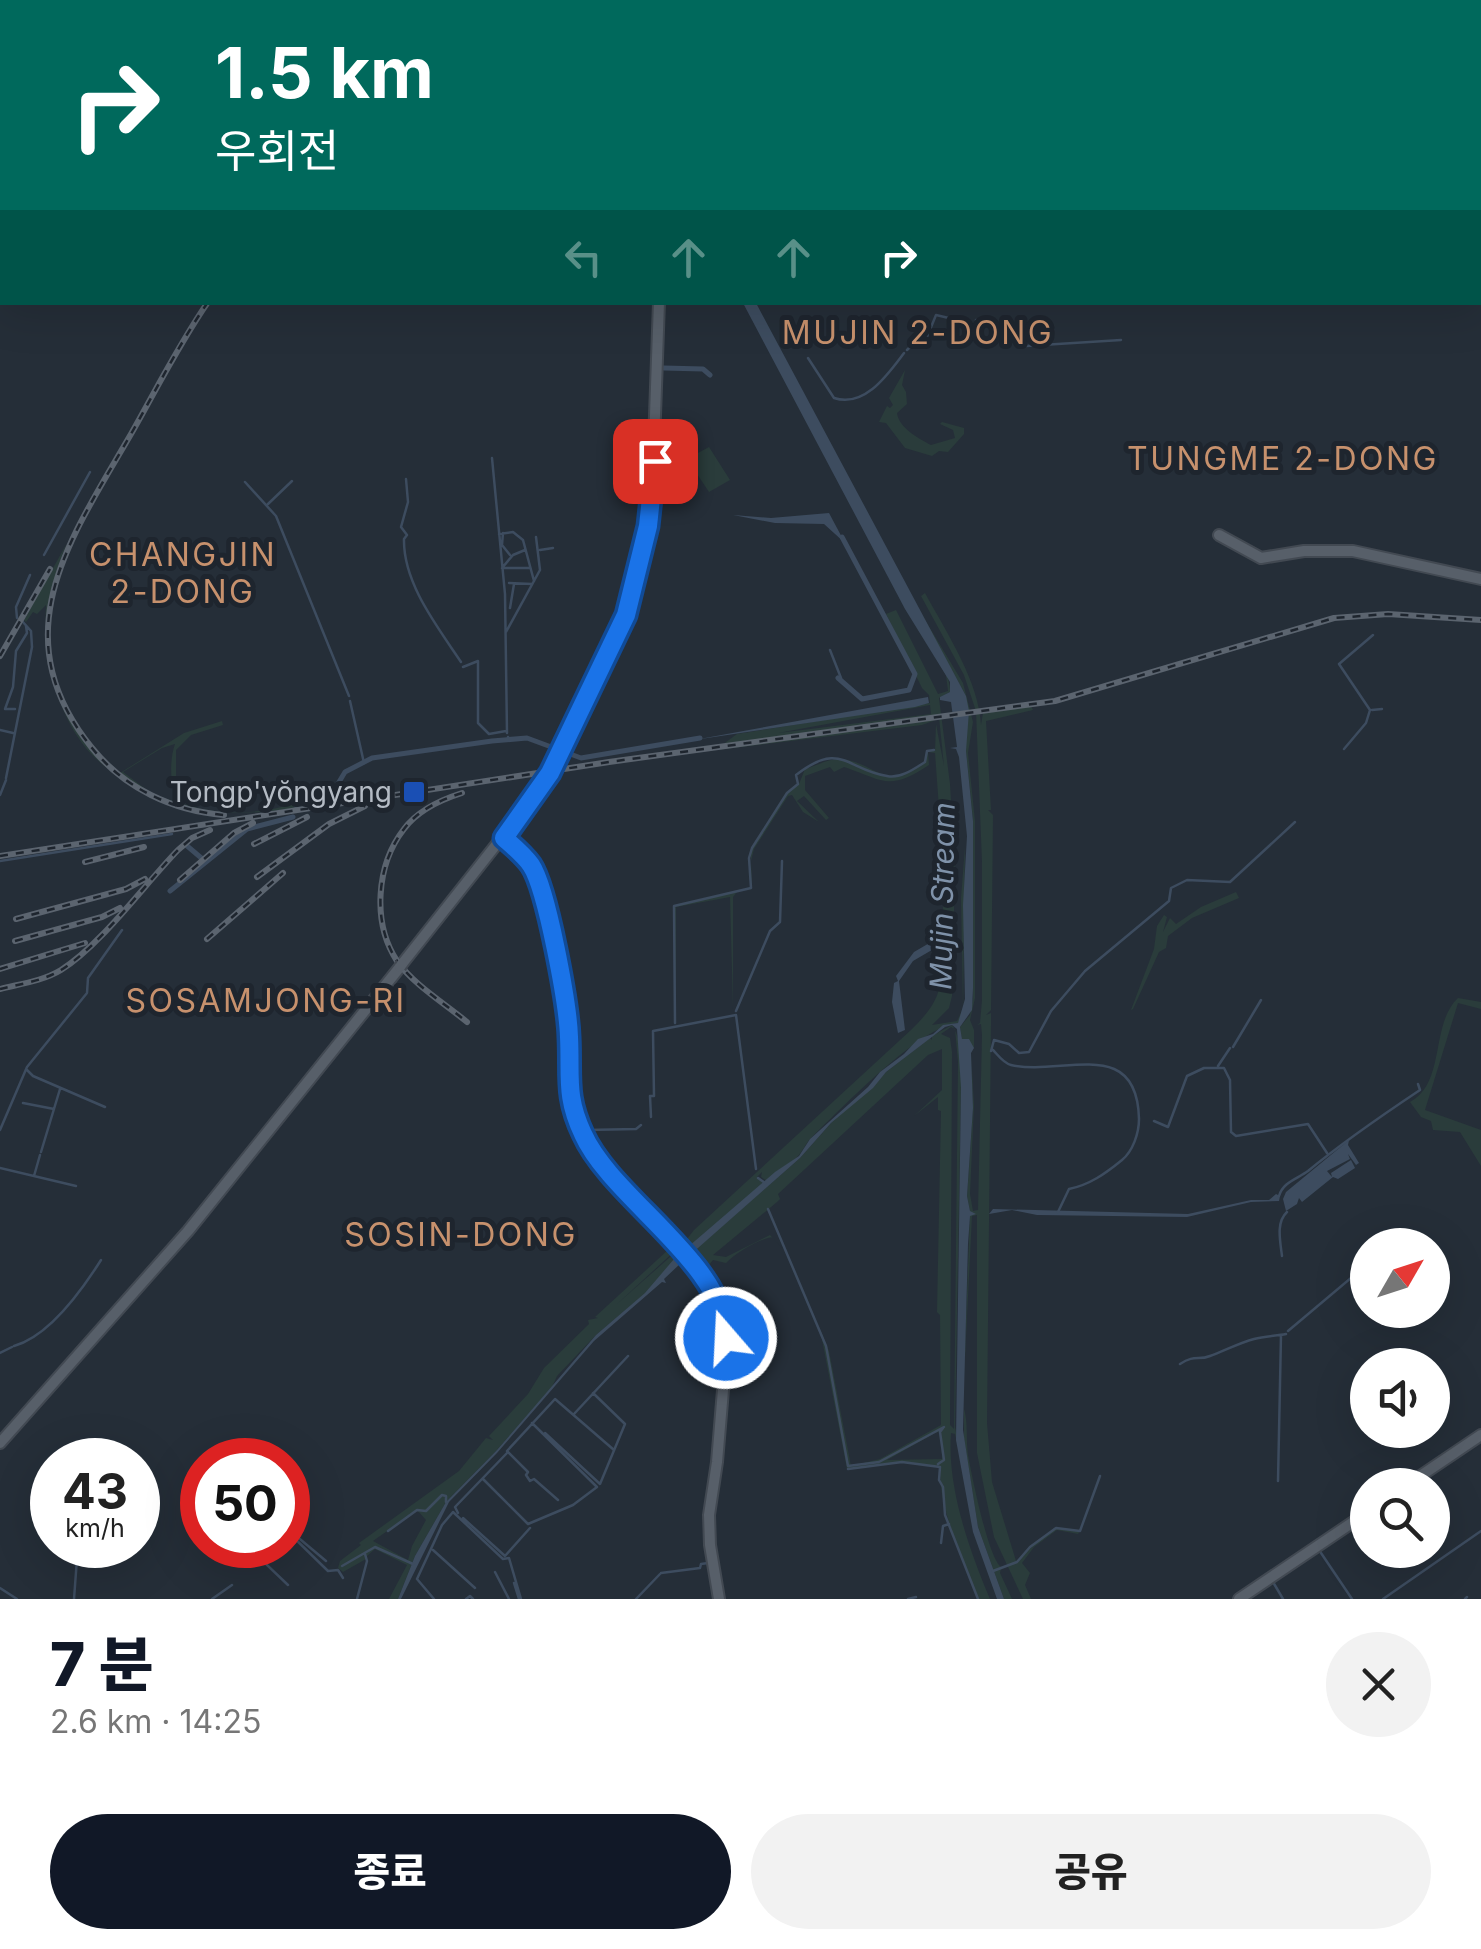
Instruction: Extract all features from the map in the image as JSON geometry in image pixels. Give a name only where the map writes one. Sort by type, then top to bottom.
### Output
[{"type":"main road","points":[[0,1444],[188,1231],[538,794],[626,615],[648,526],[654,476],[659,305]]},
{"type":"main road","points":[[1219,535],[1261,558],[1304,551],[1353,550],[1481,579]]},
{"type":"main road","points":[[504,838],[533,867],[546,909],[566,1007],[569,1098],[582,1132],[597,1159],[691,1262],[713,1297],[726,1330],[717,1462],[709,1514],[720,1599]]},
{"type":"main road","points":[[1431,1468],[1481,1434]]},
{"type":"main road","points":[[1240,1599],[1350,1524]]},
{"type":"shaded area","points":[[905,370],[902,385],[907,404],[897,413],[901,423],[931,445],[955,438],[953,430],[942,422],[964,428],[964,434],[948,452],[939,451],[932,456],[905,448],[886,423],[879,422],[887,406],[893,405],[889,398]]},
{"type":"shaded area","points":[[709,447],[730,480],[709,492],[687,459]]},
{"type":"shaded area","points":[[67,543],[50,605],[48,636],[52,666],[60,696],[74,724],[115,773],[96,759],[68,721],[52,674],[46,627],[46,605],[24,620]]},
{"type":"shaded area","points":[[925,593],[968,675],[981,725],[983,713],[1031,706],[1033,710],[986,721],[988,810],[993,815],[991,1010],[986,1015],[991,1013],[987,1423],[992,1482],[1016,1561],[1054,1528],[1080,1531],[1078,1534],[1057,1530],[1034,1547],[1022,1563],[1030,1573],[1025,1585],[1031,1599],[1023,1599],[994,1537],[977,1453],[977,1215],[972,1216],[964,1378],[970,1211],[967,1196],[973,1108],[971,1053],[974,1105],[970,1194],[973,1211],[978,1210],[982,1035],[981,1024],[977,1025],[982,1000],[982,862],[976,711],[964,675],[921,596]]},
{"type":"shaded area","points":[[913,600],[963,683],[973,722],[968,753],[975,821],[975,998],[970,1020],[974,1048],[962,1039],[960,1027],[970,1015],[973,998],[973,821],[966,751],[966,696]]},
{"type":"shaded area","points":[[904,605],[940,660],[945,672],[949,683],[950,692],[939,698],[955,867],[952,996],[949,1008],[932,1025],[957,1021],[963,1009],[961,898],[965,846],[963,1014],[958,1023],[923,1038],[903,1053],[767,1181],[761,1177],[762,1172],[757,1177],[764,1183],[685,1253],[680,1248],[694,1230],[922,1019],[940,986],[942,951],[935,952],[942,943],[944,877],[935,753],[928,752],[929,765],[895,781],[844,767],[834,772],[830,767],[805,776],[805,790],[829,818],[826,820],[804,796],[797,801],[819,822],[803,812],[792,795],[788,796],[754,849],[751,861],[751,851],[787,793],[799,784],[805,769],[843,759],[882,774],[900,775],[925,762],[927,751],[935,751],[936,724],[944,766],[939,717],[722,745],[737,734],[930,703],[886,614],[896,610],[938,694],[948,691],[946,675]],"holes":[[[930,705],[931,714],[778,733]]]},
{"type":"shaded area","points":[[936,720],[922,725],[717,750],[719,748]]},
{"type":"shaded area","points":[[222,721],[223,725],[191,735],[176,750],[176,792],[181,803],[221,812],[182,805],[154,794],[178,803],[171,774],[175,744],[123,772],[149,792],[120,773],[184,733]]},
{"type":"shaded area","points":[[295,803],[295,808],[248,813],[225,812],[253,812]]},
{"type":"shaded area","points":[[744,890],[733,897],[733,1009],[730,897],[676,907],[676,1023],[674,906]]},
{"type":"shaded area","points":[[1236,892],[1239,898],[1192,918],[1168,936],[1166,948],[1159,952],[1131,1010],[1154,949],[1157,926],[1164,915],[1167,917],[1163,932],[1170,918],[1176,924],[1201,907]]},
{"type":"shaded area","points":[[1458,998],[1481,1002],[1481,1009],[1458,1003],[1425,1110],[1481,1130],[1481,1166],[1460,1132],[1433,1130],[1431,1121],[1421,1117],[1410,1102],[1429,1081],[1444,1023]]},
{"type":"shaded area","points":[[952,1025],[954,1028],[941,1034],[950,1038],[952,1052],[950,1425],[954,1429],[958,1062],[955,1031],[961,1071],[955,1427],[964,1472],[955,1434],[951,1433],[952,1474],[974,1559],[990,1599],[978,1599],[959,1550],[942,1495],[941,1467],[902,1462],[847,1469],[820,1329],[829,1351],[851,1466],[880,1459],[941,1425],[938,1097],[914,1116],[942,1090],[942,1049],[928,1055],[778,1194],[777,1202],[713,1255],[726,1257],[770,1235],[726,1263],[713,1260],[708,1266],[704,1262],[710,1272],[705,1278],[688,1256],[800,1158],[886,1072]],"holes":[[[941,1431],[942,1459],[887,1460],[935,1433]]]},
{"type":"shaded area","points":[[655,1230],[677,1249],[617,1304],[678,1250],[683,1255],[596,1335],[497,1450],[446,1502],[415,1556],[398,1599],[389,1599],[407,1565],[375,1549],[367,1556],[355,1599],[366,1559],[343,1572],[338,1568],[340,1561],[459,1471],[486,1438],[493,1440],[489,1436],[528,1394],[544,1368],[589,1324],[588,1320],[598,1318],[595,1317],[669,1249]],"holes":[[[417,1510],[426,1520],[408,1560],[373,1541]]]},
{"type":"shaded area","points":[[964,1409],[968,1455],[981,1515],[1001,1567],[996,1570],[1001,1568],[1012,1599],[1004,1599],[978,1527],[964,1439]]},
{"type":"water","points":[[744,305],[757,305],[966,696],[966,751],[973,821],[973,988],[972,1010],[960,1027],[962,1039],[969,1039],[974,1048],[967,1196],[970,1211],[976,1214],[970,1216],[968,1244],[963,1430],[978,1527],[1004,1599],[997,1599],[973,1532],[956,1440],[961,1087],[957,1029],[952,1025],[886,1072],[800,1158],[664,1279],[666,1283],[662,1282],[594,1341],[497,1453],[449,1502],[398,1599],[415,1556],[446,1502],[497,1450],[596,1335],[645,1293],[674,1259],[799,1156],[810,1139],[918,1039],[943,1025],[958,1023],[965,999],[963,905],[967,836],[959,757],[956,749],[950,748],[957,747],[951,702],[940,700],[950,692],[950,682],[905,609]]},
{"type":"water","points":[[829,513],[845,543],[824,524],[775,523],[733,515],[771,518]]},
{"type":"water","points":[[928,697],[929,703],[915,707],[694,740]]},
{"type":"water","points":[[938,938],[941,941],[937,947],[913,961],[899,981],[905,1030],[898,1033],[892,1002],[896,976],[914,952]]},
{"type":"water","points":[[1349,1140],[1359,1163],[1356,1165],[1348,1154],[1350,1159],[1327,1171],[1332,1177],[1331,1173],[1351,1160],[1355,1168],[1338,1179],[1333,1177],[1302,1202],[1299,1198],[1286,1211],[1286,1192]]},
{"type":"water","points":[[1276,1194],[1279,1201],[1251,1202],[1187,1217],[1037,1215],[1012,1210],[989,1214],[993,1209],[1188,1214],[1251,1200],[1269,1200]]},
{"type":"waterway","name":"Mujin Stream","points":[[907,350],[916,341],[925,342],[936,315],[970,323]]},
{"type":"waterway","name":"Mujin Stream","points":[[976,320],[991,327]]},
{"type":"waterway","name":"Mujin Stream","points":[[995,329],[1023,345]]},
{"type":"waterway","name":"Mujin Stream","points":[[1026,346],[1121,340]]},
{"type":"waterway","name":"Mujin Stream","points":[[808,358],[834,398],[845,400],[875,387],[904,353]]},
{"type":"waterway","points":[[664,368],[703,369],[710,375]]},
{"type":"waterway","points":[[492,458],[505,594],[507,733]]},
{"type":"waterway","points":[[44,555],[90,472]]},
{"type":"waterway","points":[[406,479],[408,502],[401,527],[407,535],[404,539],[409,572],[423,604],[461,662]]},
{"type":"waterway","points":[[268,504],[292,481]]},
{"type":"waterway","points":[[245,482],[276,516],[349,696]]},
{"type":"waterway","points":[[499,534],[513,532],[523,540],[534,581]]},
{"type":"waterway","points":[[503,533],[502,545],[510,555]]},
{"type":"waterway","points":[[506,632],[540,570],[536,537]]},
{"type":"waterway","points":[[838,678],[862,699],[909,690],[915,674],[842,537]]},
{"type":"waterway","points":[[540,550],[553,548]]},
{"type":"waterway","points":[[525,550],[513,555],[502,568],[529,568]]},
{"type":"waterway","points":[[17,618],[16,607],[30,575]]},
{"type":"waterway","points":[[509,583],[532,584]]},
{"type":"waterway","points":[[510,608],[514,584]]},
{"type":"waterway","points":[[6,778],[32,647],[31,631],[22,621]]},
{"type":"waterway","points":[[15,709],[5,709],[13,687],[16,651],[27,633],[26,626]]},
{"type":"waterway","points":[[1344,749],[1366,723],[1370,710],[1339,664],[1373,635]]},
{"type":"waterway","points":[[830,650],[841,678]]},
{"type":"waterway","points":[[463,667],[478,661],[478,723],[489,734],[506,731]]},
{"type":"waterway","points":[[350,701],[364,763]]},
{"type":"waterway","points":[[1372,710],[1382,709]]},
{"type":"waterway","points":[[0,730],[13,733]]},
{"type":"waterway","points":[[297,807],[305,793],[336,787],[345,772],[372,758],[527,738],[581,758],[700,738]]},
{"type":"waterway","points":[[675,1023],[674,906],[751,888],[752,848],[787,793],[798,784],[796,775],[811,765],[834,758],[873,773],[897,776],[925,762],[927,751],[934,750]]},
{"type":"waterway","points":[[0,795],[6,780]]},
{"type":"waterway","points":[[170,891],[247,829],[293,817]]},
{"type":"waterway","points":[[991,1051],[994,1040],[1009,1044],[1019,1053],[1029,1052],[1051,1011],[1085,971],[1169,901],[1171,888],[1187,880],[1230,882],[1295,822]]},
{"type":"waterway","points":[[0,861],[172,834]]},
{"type":"waterway","points":[[186,845],[206,862]]},
{"type":"waterway","points":[[736,1011],[770,931],[780,922],[782,861]]},
{"type":"waterway","points":[[0,1130],[27,1067],[87,993],[88,978],[122,930]]},
{"type":"waterway","points":[[1233,1047],[1261,1000]]},
{"type":"waterway","points":[[651,1117],[653,1031],[736,1015],[756,1169]]},
{"type":"waterway","points":[[1218,1066],[1230,1048]]},
{"type":"waterway","points":[[993,1050],[1011,1065],[1111,1068],[1125,1076],[1135,1093],[1139,1124],[1129,1152],[1097,1178],[1069,1189],[1058,1212]]},
{"type":"waterway","points":[[1154,1121],[1168,1127],[1187,1076],[1204,1068],[1224,1068],[1230,1080],[1231,1132],[1236,1136],[1308,1124],[1327,1153]]},
{"type":"waterway","points":[[27,1070],[105,1107]]},
{"type":"waterway","points":[[1279,1196],[1287,1184],[1420,1090],[1418,1084]]},
{"type":"waterway","points":[[41,1152],[60,1089]]},
{"type":"waterway","points":[[23,1103],[54,1109]]},
{"type":"waterway","points":[[586,1130],[636,1129],[641,1125]]},
{"type":"waterway","points":[[34,1176],[40,1155]]},
{"type":"waterway","points":[[0,1168],[76,1186]]},
{"type":"waterway","points":[[758,1178],[765,1183]]},
{"type":"waterway","points":[[768,1209],[826,1346],[848,1466],[879,1462],[944,1427]]},
{"type":"waterway","points":[[1282,1256],[1280,1226],[1287,1212]]},
{"type":"waterway","points":[[14,1346],[52,1322],[75,1298],[101,1260]]},
{"type":"waterway","points":[[1288,1331],[1350,1279]]},
{"type":"waterway","points":[[1180,1364],[1254,1339],[1286,1334]]},
{"type":"waterway","points":[[1278,1481],[1281,1335]]},
{"type":"waterway","points":[[0,1353],[12,1347]]},
{"type":"waterway","points":[[574,1414],[628,1356]]},
{"type":"waterway","points":[[545,1433],[600,1484],[625,1424],[593,1393]]},
{"type":"waterway","points":[[558,1500],[534,1479],[530,1481],[528,1472],[507,1451],[555,1399],[614,1450]]},
{"type":"waterway","points":[[483,1479],[528,1524],[573,1505],[597,1487],[532,1423]]},
{"type":"waterway","points":[[938,1464],[944,1460],[940,1432],[943,1428]]},
{"type":"waterway","points":[[458,1513],[455,1507],[507,1453]]},
{"type":"waterway","points":[[848,1469],[902,1462],[940,1467],[945,1515],[978,1599]]},
{"type":"waterway","points":[[993,1571],[1017,1562],[1056,1528],[1080,1531],[1100,1476]]},
{"type":"waterway","points":[[388,1531],[417,1510],[426,1511],[442,1495],[446,1502]]},
{"type":"waterway","points":[[434,1599],[417,1579],[442,1525],[453,1512],[503,1559],[509,1558],[521,1599]]},
{"type":"waterway","points":[[463,1518],[505,1556],[530,1528]]},
{"type":"waterway","points":[[941,1543],[943,1526],[949,1524]]},
{"type":"waterway","points":[[1383,1599],[1481,1531]]},
{"type":"waterway","points":[[342,1566],[375,1547],[413,1564]]},
{"type":"waterway","points":[[310,1548],[326,1561]]},
{"type":"waterway","points":[[433,1550],[475,1588]]},
{"type":"waterway","points":[[1319,1550],[1352,1599]]},
{"type":"waterway","points":[[310,1553],[328,1571],[338,1570],[343,1578]]},
{"type":"waterway","points":[[357,1599],[367,1561],[365,1554]]},
{"type":"waterway","points":[[661,1573],[700,1568],[708,1563]]},
{"type":"waterway","points":[[74,1599],[76,1568]]},
{"type":"waterway","points":[[270,1568],[288,1585]]},
{"type":"waterway","points":[[495,1572],[509,1599]]},
{"type":"waterway","points":[[636,1599],[660,1574]]},
{"type":"waterway","points":[[1273,1582],[1283,1599]]},
{"type":"waterway","points":[[514,1583],[519,1599]]},
{"type":"waterway","points":[[212,1599],[232,1585]]},
{"type":"waterway","points":[[0,1588],[17,1599]]},
{"type":"waterway","points":[[908,1599],[916,1597]]},
{"type":"waterway","points":[[466,1599],[473,1599]]},
{"type":"railway","points":[[206,305],[68,549],[54,587],[48,626],[51,665],[65,706],[105,762],[134,786],[168,803],[224,815]]},
{"type":"railway","points":[[0,656],[50,569]]},
{"type":"railway","points":[[0,856],[609,762],[1055,701],[1334,618],[1388,614],[1481,620]]},
{"type":"railway","points":[[462,793],[430,806],[404,829],[383,877],[381,912],[389,946],[404,970],[467,1022]]},
{"type":"railway","points":[[257,877],[329,824],[365,806]]},
{"type":"railway","points":[[254,844],[307,817]]},
{"type":"railway","points":[[180,880],[234,833],[253,823]]},
{"type":"railway","points":[[0,989],[47,977],[76,959],[178,850],[210,830]]},
{"type":"railway","points":[[85,862],[144,847]]},
{"type":"railway","points":[[207,939],[283,873]]},
{"type":"railway","points":[[16,919],[126,889],[145,879]]},
{"type":"railway","points":[[15,941],[102,917],[120,908]]},
{"type":"railway","points":[[0,969],[85,943]]},
{"type":"place","name":"Tongp'yŏngyang","points":[[414,792]]},
{"type":"district","name":"MUJIN 2-DONG","points":[[918,332]]},
{"type":"district","name":"TUNGME 2-DONG","points":[[1283,458]]},
{"type":"district","name":"CHANGJIN 2-DONG","points":[[183,572]]},
{"type":"district","name":"SOSAMJONG-RI","points":[[266,1000]]},
{"type":"district","name":"SOSIN-DONG","points":[[461,1234]]},
{"type":"route","points":[[655,461],[648,526],[626,615],[550,773],[504,838],[533,867],[546,909],[566,1007],[569,1098],[582,1132],[597,1159],[702,1276],[721,1312],[726,1338]]}]
